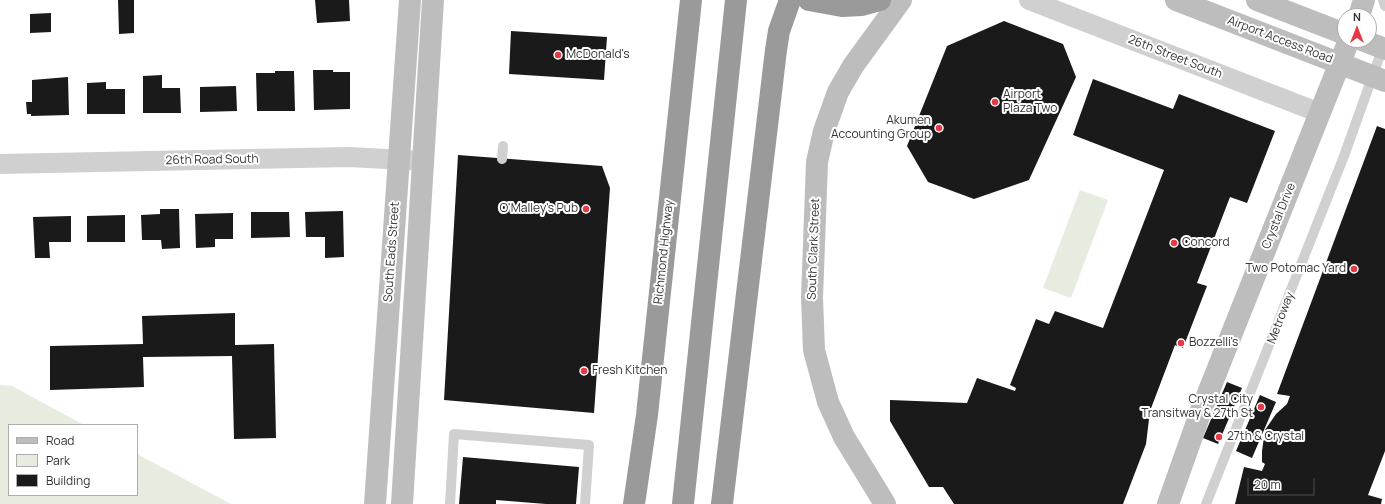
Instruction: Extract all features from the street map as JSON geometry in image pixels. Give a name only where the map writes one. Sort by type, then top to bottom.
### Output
[{"type":"highway","name":"Richmond Highway","points":[[634,504],[647,415],[691,0]]},
{"type":"highway","points":[[683,504],[736,0]]},
{"type":"highway","points":[[722,504],[776,50],[779,30],[790,0]]},
{"type":"highway","points":[[809,0],[842,6],[862,5],[880,0]]},
{"type":"street","name":"South Clark Street","points":[[886,504],[844,437],[828,402],[814,350],[812,298],[817,162],[824,131],[838,92],[849,72],[872,38],[901,0]]},
{"type":"street","name":"26th Street South","points":[[1029,0],[1320,113]]},
{"type":"street","name":"Airport Access Road","points":[[1176,0],[1385,81]]},
{"type":"street","points":[[1257,0],[1337,31]]},
{"type":"street","name":"South Eads Street","points":[[375,504],[399,159],[421,2]]},
{"type":"street","name":"South Eads Street","points":[[402,504],[424,161],[421,2]]},
{"type":"street","name":"Crystal Drive","points":[[1168,504],[1202,408],[1346,48]]},
{"type":"street","name":"26th Road South","points":[[0,164],[349,157],[424,161]]},
{"type":"street","points":[[383,399],[409,402]]},
{"type":"lane","points":[[1383,0],[1385,6]]},
{"type":"lane","name":"Metroway","points":[[1206,504],[1368,94],[1385,41]]},
{"type":"lane","points":[[502,158],[503,146]]},
{"type":"lane","points":[[450,504],[454,434],[589,445],[585,504]]},
{"type":"green space","points":[[1080,190],[1108,200],[1071,298],[1043,288]]},
{"type":"green space","points":[[0,385],[12,386],[82,424],[8,424],[8,496],[138,496],[138,455],[231,504],[0,504]]},
{"type":"building","points":[[118,0],[134,0],[134,33],[119,34]]},
{"type":"building","points":[[315,0],[349,0],[350,21],[317,23]]},
{"type":"building","points":[[51,13],[51,32],[30,33],[30,14]]},
{"type":"building","name":"Airport Plaza Two","points":[[1004,21],[1063,44],[1076,77],[1029,180],[974,199],[928,182],[907,146],[947,46]]},
{"type":"building","name":"McDonald's","points":[[511,31],[607,37],[604,80],[509,74]]},
{"type":"building","points":[[313,70],[350,72],[350,109],[314,110]]},
{"type":"building","points":[[275,71],[294,71],[295,111],[257,111],[256,73],[275,73]]},
{"type":"building","points":[[162,75],[162,88],[180,88],[181,113],[143,113],[143,76]]},
{"type":"building","points":[[68,77],[69,115],[31,116],[31,114],[27,114],[26,102],[32,102],[32,80]]},
{"type":"building","points":[[1093,79],[1173,109],[1179,94],[1275,131],[1247,203],[1230,197],[1197,283],[1207,286],[1183,348],[1175,345],[1150,411],[1146,444],[1123,504],[954,504],[943,487],[929,487],[890,421],[890,400],[967,403],[977,378],[1015,391],[1016,388],[1010,385],[1036,319],[1049,324],[1055,311],[1103,328],[1164,170],[1073,135]]},
{"type":"building","points":[[106,82],[106,89],[125,89],[125,114],[87,114],[87,83]]},
{"type":"building","points":[[236,86],[237,111],[200,112],[200,87]]},
{"type":"building","points":[[1377,126],[1385,129],[1385,451],[1368,495],[1382,499],[1381,504],[1235,504],[1244,467],[1262,471],[1265,464],[1262,462],[1262,451],[1265,430],[1276,414],[1287,404],[1290,396],[1277,394]]},
{"type":"building","points":[[458,155],[602,166],[610,188],[594,413],[444,400]]},
{"type":"building","points":[[160,209],[179,209],[180,248],[162,249],[161,240],[142,240],[141,215],[160,214]]},
{"type":"building","points":[[343,211],[344,257],[325,258],[325,237],[306,237],[305,212]]},
{"type":"building","points":[[251,212],[289,212],[290,237],[251,238]]},
{"type":"building","points":[[233,213],[233,239],[215,239],[215,247],[196,248],[195,214]]},
{"type":"building","points":[[125,215],[125,242],[87,242],[87,216]]},
{"type":"building","points":[[71,216],[71,242],[49,242],[50,258],[35,258],[33,217]]},
{"type":"building","points":[[235,313],[235,345],[274,344],[276,438],[234,439],[232,356],[143,357],[144,387],[50,390],[50,346],[143,344],[142,316]]},
{"type":"building","points":[[1227,382],[1242,388],[1218,444],[1203,438]]},
{"type":"building","points":[[1260,395],[1276,402],[1252,458],[1236,451]]},
{"type":"building","points":[[463,457],[579,467],[576,504],[546,504],[496,500],[496,504],[459,504]]},
{"type":"place","name":"McDonald's","points":[[558,55]]},
{"type":"place","name":"Airport Plaza Two","points":[[995,102]]},
{"type":"place","name":"Akumen Accounting Group","points":[[939,128]]},
{"type":"place","name":"O'Malley's Pub","points":[[586,209]]},
{"type":"place","name":"Concord","points":[[1174,243]]},
{"type":"place","name":"Two Potomac Yard","points":[[1354,269]]},
{"type":"place","name":"Bozzelli's","points":[[1181,343]]},
{"type":"place","name":"Fresh Kitchen","points":[[584,371]]},
{"type":"place","name":"Crystal City Transitway & 27th St","points":[[1261,407]]},
{"type":"place","name":"27th & Crystal","points":[[1219,437]]}]
